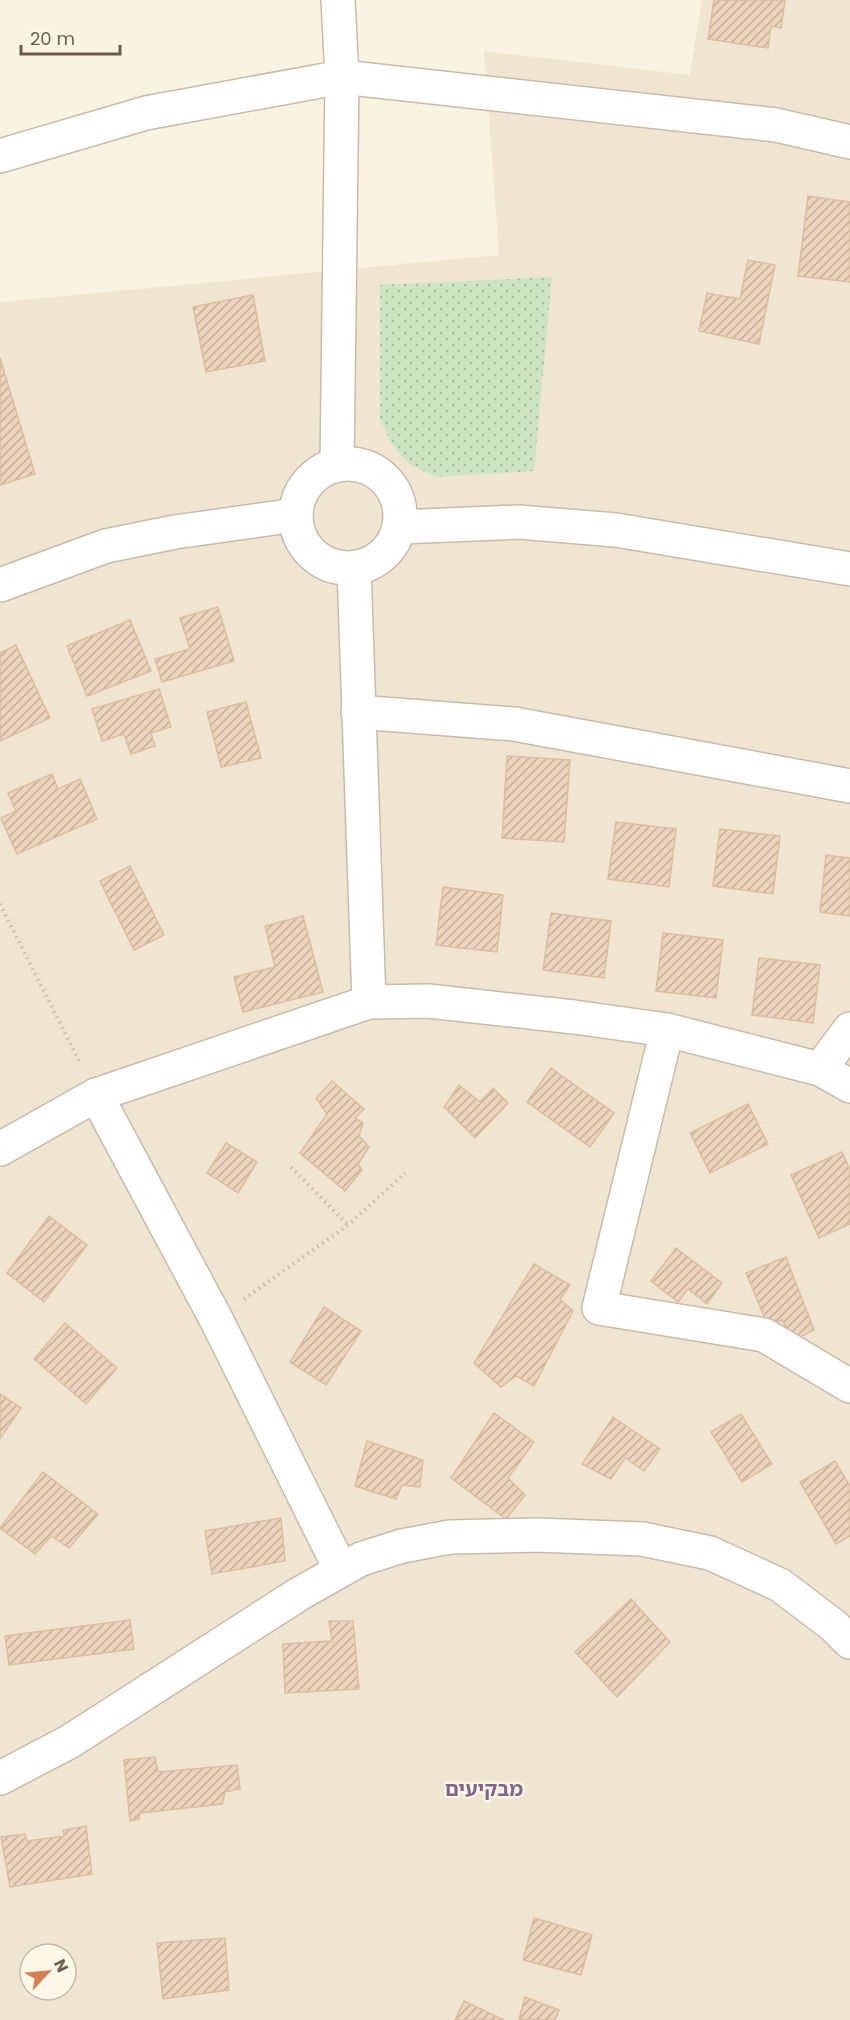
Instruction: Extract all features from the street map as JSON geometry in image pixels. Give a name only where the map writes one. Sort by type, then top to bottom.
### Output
[{"type":"street","points":[[337,465],[342,77],[338,0]]},
{"type":"street","points":[[0,156],[147,113],[342,77],[776,125],[850,142]]},
{"type":"street","points":[[337,465],[354,465],[370,470],[384,480],[394,494],[399,510],[399,527],[393,542],[383,555],[369,564],[354,568],[338,567],[323,562],[310,552],[301,539],[296,524],[296,508],[301,493],[310,480],[337,465]]},
{"type":"street","points":[[0,585],[106,546],[175,532],[296,515]]},
{"type":"street","points":[[399,527],[519,522],[616,530],[850,569]]},
{"type":"street","points":[[354,568],[369,1002]]},
{"type":"street","points":[[358,712],[514,724],[850,786]]},
{"type":"street","points":[[0,1149],[96,1095],[369,1002],[428,1001],[667,1030],[820,1069],[850,1086]]},
{"type":"street","points":[[820,1069],[850,1029]]},
{"type":"street","points":[[667,1030],[599,1308],[764,1335],[850,1386]]},
{"type":"street","points":[[96,1095],[216,1319],[341,1570]]},
{"type":"street","points":[[0,1778],[69,1742],[299,1594],[361,1559],[402,1546],[450,1538],[537,1535],[642,1539],[710,1552],[780,1585],[834,1626],[850,1642]]},
{"type":"path","points":[[0,904],[96,1095]]},
{"type":"path","points":[[291,1167],[348,1225]]},
{"type":"path","points":[[216,1319],[348,1225],[405,1173]]},
{"type":"shaded area","name":"מבקיעים","points":[[702,0],[850,0],[850,2020],[0,2020],[0,302],[499,255],[484,51],[690,75]]},
{"type":"green space","points":[[552,277],[534,471],[436,477],[409,464],[391,443],[380,419],[380,285]]},
{"type":"building","points":[[714,0],[785,0],[781,28],[771,26],[768,48],[708,39]]},
{"type":"building","points":[[808,196],[850,202],[850,282],[798,276]]},
{"type":"building","points":[[748,260],[775,265],[759,344],[699,331],[707,293],[740,299]]},
{"type":"building","points":[[253,295],[265,361],[206,372],[193,307]]},
{"type":"building","points":[[0,358],[35,474],[0,485]]},
{"type":"building","points":[[218,607],[234,661],[162,682],[155,659],[190,649],[180,618]]},
{"type":"building","points":[[130,620],[151,671],[87,696],[67,646]]},
{"type":"building","points":[[16,645],[50,718],[0,741],[0,653]]},
{"type":"building","points":[[159,689],[171,727],[151,733],[155,746],[131,754],[124,734],[102,741],[92,709]]},
{"type":"building","points":[[246,702],[261,758],[221,767],[207,712]]},
{"type":"building","points":[[507,756],[570,760],[564,842],[502,838]]},
{"type":"building","points":[[52,774],[58,789],[80,779],[97,819],[17,854],[1,818],[16,811],[8,793]]},
{"type":"building","points":[[616,822],[676,829],[669,887],[608,879]]},
{"type":"building","points":[[720,829],[780,836],[773,894],[713,886]]},
{"type":"building","points":[[826,855],[850,858],[850,916],[820,912]]},
{"type":"building","points":[[130,866],[164,935],[134,950],[100,881]]},
{"type":"building","points":[[443,887],[503,895],[497,952],[436,945]]},
{"type":"building","points":[[551,913],[611,921],[604,978],[543,970]]},
{"type":"building","points":[[303,916],[323,992],[243,1012],[234,977],[275,967],[265,926]]},
{"type":"building","points":[[663,933],[723,940],[716,998],[656,991]]},
{"type":"building","points":[[759,958],[820,965],[813,1023],[752,1015]]},
{"type":"building","points":[[551,1068],[614,1113],[590,1147],[527,1102]]},
{"type":"building","points":[[332,1081],[364,1109],[355,1118],[363,1123],[359,1136],[369,1147],[358,1164],[362,1170],[345,1191],[300,1153],[327,1114],[316,1098]]},
{"type":"building","points":[[459,1085],[480,1102],[493,1088],[508,1103],[475,1138],[444,1107]]},
{"type":"building","points":[[748,1104],[768,1144],[710,1173],[690,1133]]},
{"type":"building","points":[[226,1143],[257,1162],[238,1193],[207,1173]]},
{"type":"building","points":[[842,1152],[850,1170],[850,1224],[819,1238],[791,1175]]},
{"type":"building","points":[[49,1216],[87,1245],[44,1302],[7,1273]]},
{"type":"building","points":[[676,1248],[722,1283],[707,1304],[688,1289],[678,1302],[651,1281]]},
{"type":"building","points":[[786,1257],[814,1330],[794,1340],[782,1320],[768,1326],[746,1273]]},
{"type":"building","points":[[534,1264],[570,1285],[560,1299],[573,1311],[534,1386],[516,1376],[501,1387],[474,1363]]},
{"type":"building","points":[[324,1307],[361,1331],[326,1385],[290,1362]]},
{"type":"building","points":[[65,1323],[117,1368],[86,1404],[34,1359]]},
{"type":"building","points":[[0,1394],[21,1408],[0,1439]]},
{"type":"building","points":[[494,1413],[534,1442],[508,1478],[525,1495],[506,1519],[451,1478]]},
{"type":"building","points":[[741,1414],[772,1464],[742,1482],[711,1432]]},
{"type":"building","points":[[613,1417],[660,1449],[644,1471],[625,1458],[611,1479],[582,1464]]},
{"type":"building","points":[[367,1441],[423,1460],[420,1487],[402,1485],[396,1499],[355,1486]]},
{"type":"building","points":[[835,1461],[850,1486],[850,1536],[836,1544],[800,1482]]},
{"type":"building","points":[[43,1472],[98,1514],[69,1548],[51,1536],[35,1554],[0,1528]]},
{"type":"building","points":[[281,1518],[285,1561],[212,1574],[205,1531]]},
{"type":"building","points":[[631,1599],[670,1642],[617,1697],[575,1652]]},
{"type":"building","points":[[130,1620],[134,1649],[9,1665],[5,1636]]},
{"type":"building","points":[[329,1621],[353,1621],[359,1689],[285,1693],[283,1644],[332,1641]]},
{"type":"building","points":[[155,1757],[158,1772],[237,1765],[240,1789],[225,1792],[222,1804],[140,1813],[139,1819],[130,1821],[124,1760]]},
{"type":"building","points":[[86,1826],[92,1874],[10,1887],[1,1837],[25,1834],[27,1841],[64,1836],[63,1830]]},
{"type":"building","points":[[534,1918],[592,1935],[581,1975],[523,1960]]},
{"type":"building","points":[[225,1938],[229,1990],[163,1999],[157,1943]]},
{"type":"building","points":[[525,1997],[559,2010],[555,2020],[519,2019]]},
{"type":"building","points":[[464,2001],[504,2020],[455,2020]]},
{"type":"district","name":"מבקיעים","points":[[484,1789]]}]
